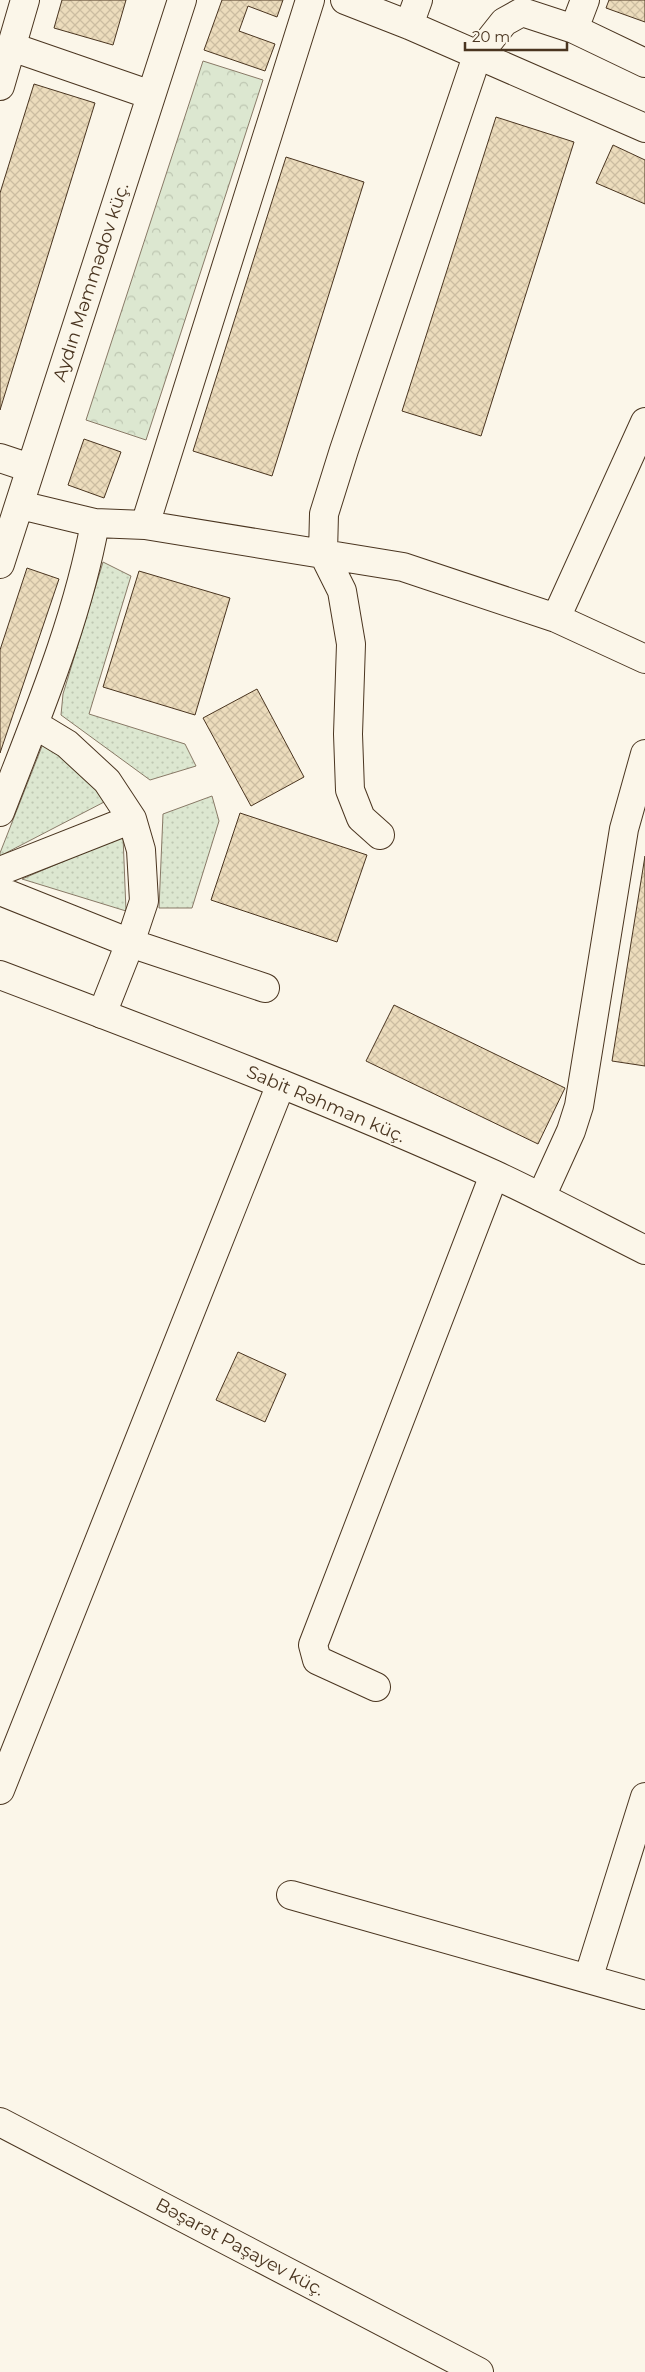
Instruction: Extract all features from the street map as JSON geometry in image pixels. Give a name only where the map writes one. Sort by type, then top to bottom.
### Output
[{"type":"street","points":[[0,86],[25,0]]},
{"type":"street","name":"Aydın Məmmədov küç.","points":[[0,564],[182,0]]},
{"type":"street","points":[[145,525],[310,0]]},
{"type":"street","points":[[345,0],[409,25],[645,128]]},
{"type":"street","points":[[409,25],[418,0]]},
{"type":"street","points":[[574,30],[585,0]]},
{"type":"street","points":[[380,835],[361,818],[350,790],[348,734],[351,644],[342,591],[323,553],[324,514],[477,56],[504,22],[522,12],[574,30],[645,63]]},
{"type":"street","points":[[12,47],[151,95]]},
{"type":"street","points":[[556,618],[645,422]]},
{"type":"street","points":[[0,458],[30,468]]},
{"type":"street","points":[[20,505],[95,523],[145,525],[323,553],[403,568],[556,618],[645,659]]},
{"type":"street","points":[[0,812],[34,724],[86,573],[95,523]]},
{"type":"street","points":[[34,724],[67,744],[106,781],[132,819],[141,850],[144,900],[130,943],[102,1014]]},
{"type":"street","points":[[541,1197],[571,1131],[579,1106],[624,829],[645,754]]},
{"type":"street","points":[[0,871],[132,819]]},
{"type":"street","points":[[0,891],[130,943],[265,988]]},
{"type":"street","name":"Sabit Rəhman küç.","points":[[0,975],[281,1084],[494,1175],[645,1250]]},
{"type":"street","points":[[0,1790],[281,1084]]},
{"type":"street","points":[[376,1687],[317,1660],[313,1645],[494,1175]]},
{"type":"street","points":[[588,1978],[645,1797]]},
{"type":"street","points":[[291,1895],[645,1995]]},
{"type":"street","name":"Bəşarət Paşayev küç.","points":[[0,2122],[479,2372]]},
{"type":"green space","points":[[203,61],[263,80],[146,440],[86,420]]},
{"type":"green space","points":[[103,562],[131,576],[89,714],[185,744],[196,766],[150,780],[61,715],[63,694]]},
{"type":"green space","points":[[44,741],[108,800],[0,856],[0,853]]},
{"type":"green space","points":[[212,796],[219,821],[192,908],[159,908],[163,814]]},
{"type":"green space","points":[[123,836],[126,911],[22,879]]},
{"type":"building","points":[[62,0],[126,0],[113,45],[54,28]]},
{"type":"building","points":[[222,0],[283,0],[277,17],[248,6],[239,31],[275,44],[265,71],[204,50]]},
{"type":"building","points":[[609,0],[645,0],[645,22],[606,8]]},
{"type":"building","points":[[34,84],[95,103],[0,410],[0,193]]},
{"type":"building","points":[[496,117],[574,142],[481,436],[402,411]]},
{"type":"building","points":[[613,145],[645,160],[645,204],[596,183]]},
{"type":"building","points":[[286,157],[364,182],[272,476],[193,451]]},
{"type":"building","points":[[84,439],[121,452],[104,498],[68,485]]},
{"type":"building","points":[[27,568],[59,579],[0,753],[0,650]]},
{"type":"building","points":[[139,571],[230,598],[195,715],[103,687]]},
{"type":"building","points":[[257,689],[304,777],[251,806],[203,718]]},
{"type":"building","points":[[240,813],[367,855],[337,942],[211,900]]},
{"type":"building","points":[[645,856],[645,1066],[612,1061]]},
{"type":"building","points":[[394,1005],[565,1088],[538,1144],[366,1061]]},
{"type":"building","points":[[238,1352],[286,1374],[265,1422],[216,1400]]}]
